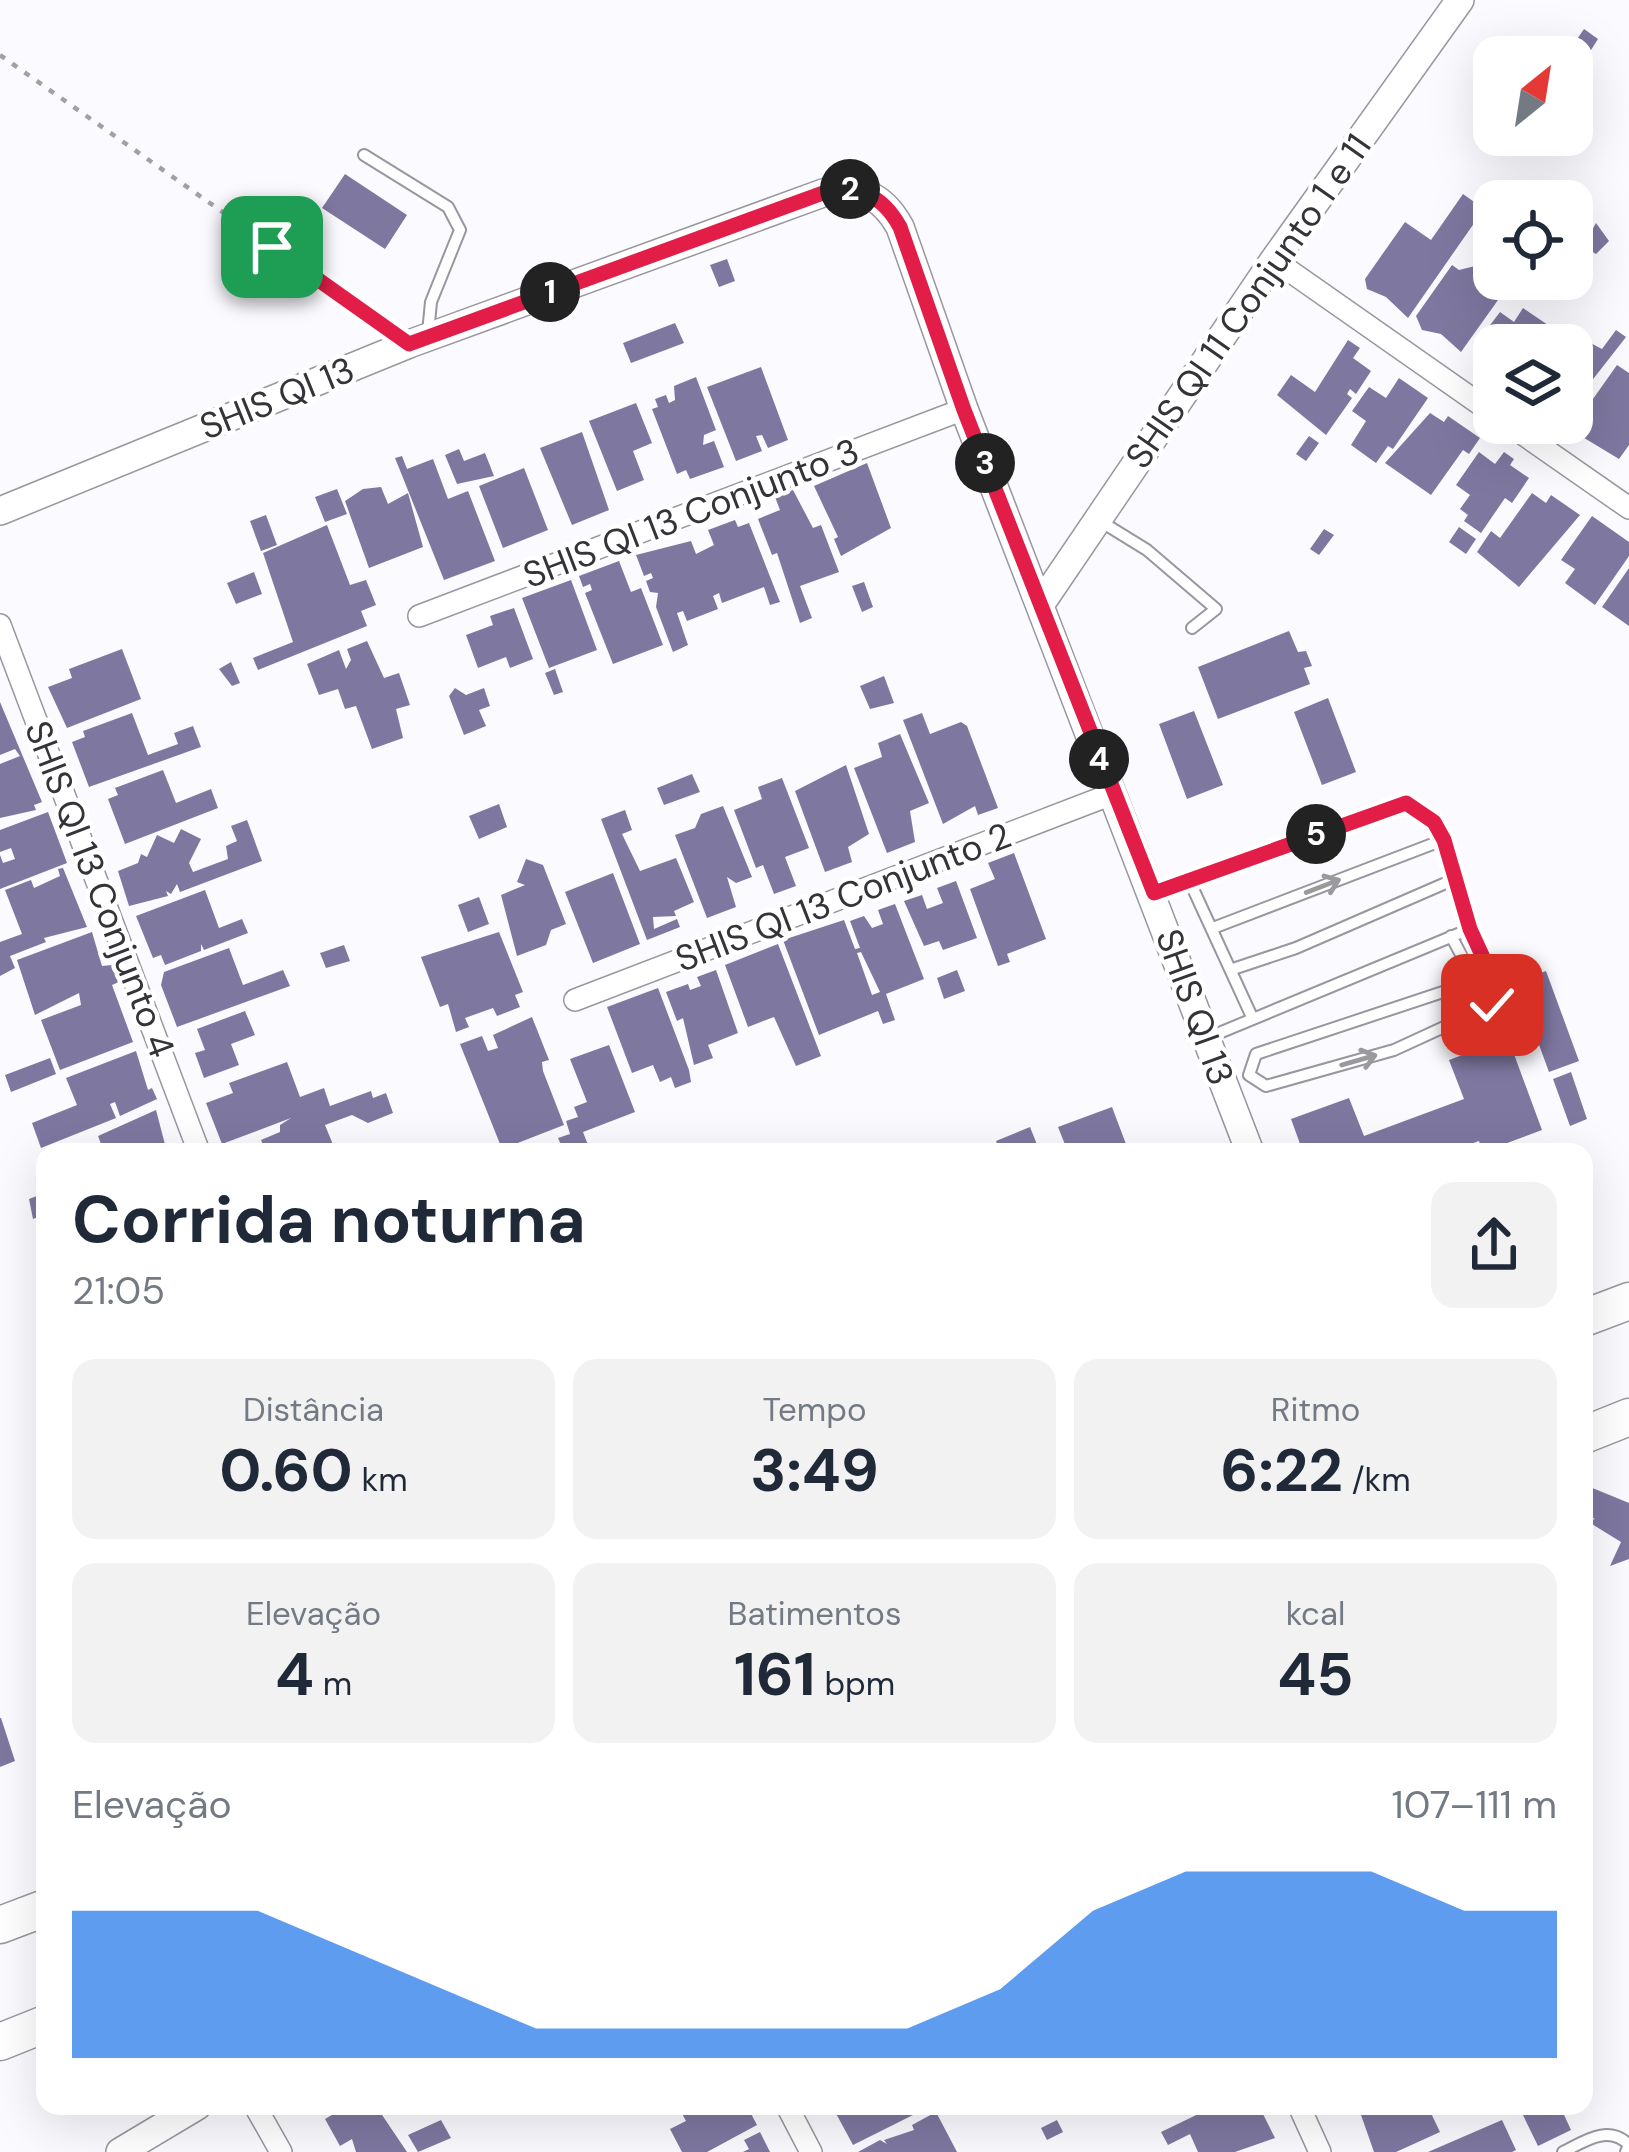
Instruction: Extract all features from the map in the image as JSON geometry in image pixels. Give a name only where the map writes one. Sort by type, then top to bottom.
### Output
[{"type":"main road","points":[[1593,1315],[1629,1301]]},
{"type":"main road","points":[[1593,1431],[1629,1417]]},
{"type":"main road","points":[[0,1925],[36,1911]]},
{"type":"main road","points":[[0,2042],[36,2028]]},
{"type":"street","name":"SHIS QI 11 Conjunto 1 e 11","points":[[1040,605],[1274,260],[1460,0]]},
{"type":"street","name":"SHIS QI 13","points":[[0,511],[419,340],[823,193],[851,189],[872,194],[889,207],[900,227],[964,410],[1246,1143]]},
{"type":"street","points":[[1274,260],[1473,399]]},
{"type":"street","name":"SHIS QI 13 Conjunto 3","points":[[419,616],[964,410]]},
{"type":"street","points":[[1537,444],[1629,508]]},
{"type":"street","name":"SHIS QI 13 Conjunto 4","points":[[0,625],[196,1143]]},
{"type":"street","name":"SHIS QI 13 Conjunto 2","points":[[575,1000],[1112,794]]},
{"type":"street","points":[[120,2152],[181,2115]]},
{"type":"street","points":[[260,2115],[281,2152]]},
{"type":"street","points":[[792,2115],[811,2152]]},
{"type":"street","points":[[1303,2115],[1320,2152]]},
{"type":"lane","points":[[364,155],[448,207],[460,230],[419,340]]},
{"type":"lane","points":[[1097,519],[1147,550],[1216,609],[1192,628]]},
{"type":"lane","points":[[1154,893],[1388,806],[1406,803],[1421,810],[1444,840],[1470,929],[1495,988],[1487,1010],[1394,1050],[1267,1086],[1249,1075],[1256,1054],[1467,984],[1471,973],[1451,936]]},
{"type":"lane","points":[[1213,928],[1444,840]]},
{"type":"lane","points":[[1232,969],[1296,948],[1455,879]]},
{"type":"lane","points":[[1189,880],[1252,1017]]},
{"type":"lane","points":[[1206,1039],[1470,929]]},
{"type":"lane","points":[[1563,2152],[1605,2133],[1621,2136],[1629,2145],[1626,2152]]},
{"type":"path","points":[[0,55],[419,340]]},
{"type":"building","points":[[345,174],[407,215],[385,249],[322,208]]},
{"type":"building","points":[[1463,194],[1473,201],[1473,225],[1408,318],[1386,297],[1367,289],[1365,279],[1405,222],[1431,240]]},
{"type":"building","points":[[1596,223],[1609,241],[1596,254],[1593,252]]},
{"type":"building","points":[[727,259],[735,281],[719,287],[710,265]]},
{"type":"building","points":[[1452,265],[1459,270],[1473,266],[1473,300],[1498,300],[1481,324],[1473,324],[1473,335],[1461,352],[1441,334],[1422,330],[1416,316]]},
{"type":"building","points":[[1523,308],[1547,324],[1491,324],[1500,312],[1514,322]]},
{"type":"building","points":[[675,323],[684,343],[631,363],[623,343]]},
{"type":"building","points":[[1616,330],[1626,337],[1593,379],[1593,344],[1602,349]]},
{"type":"building","points":[[1348,340],[1360,348],[1353,358],[1371,371],[1356,394],[1350,389],[1347,394],[1352,398],[1326,435],[1277,395],[1291,375],[1315,392]]},
{"type":"building","points":[[1617,365],[1629,373],[1629,445],[1619,459],[1593,443],[1593,399]]},
{"type":"building","points":[[761,367],[788,440],[768,448],[762,435],[756,436],[762,451],[736,461],[707,387]]},
{"type":"building","points":[[696,377],[716,430],[704,435],[703,445],[714,441],[724,467],[690,479],[686,470],[677,474],[652,409],[658,407],[655,399],[666,395],[669,403],[675,400],[674,386]]},
{"type":"building","points":[[1399,378],[1428,398],[1393,449],[1388,446],[1376,463],[1351,445],[1366,421],[1352,411],[1369,387],[1386,398]]},
{"type":"building","points":[[636,403],[652,443],[633,451],[644,480],[617,491],[589,421]]},
{"type":"building","points":[[1430,413],[1444,422],[1448,416],[1473,433],[1476,444],[1469,454],[1463,450],[1431,495],[1385,463]]},
{"type":"building","points":[[582,432],[609,510],[572,525],[540,448]]},
{"type":"building","points":[[1309,436],[1319,443],[1306,461],[1296,454]]},
{"type":"building","points":[[459,449],[464,461],[485,453],[494,476],[457,484],[445,455]]},
{"type":"building","points":[[1479,452],[1495,464],[1504,452],[1514,459],[1510,465],[1529,478],[1512,503],[1505,498],[1481,533],[1464,521],[1468,515],[1460,509],[1470,495],[1456,485]]},
{"type":"building","points":[[402,456],[407,469],[433,459],[448,499],[468,491],[495,561],[444,580],[395,458]]},
{"type":"building","points":[[867,463],[891,528],[841,556],[834,539],[838,537],[814,486]]},
{"type":"building","points":[[524,468],[548,530],[503,548],[479,486]]},
{"type":"building","points":[[381,487],[388,504],[408,493],[423,547],[369,568],[345,501],[363,489]]},
{"type":"building","points":[[337,489],[347,514],[325,522],[315,497]]},
{"type":"building","points":[[793,490],[813,528],[821,525],[839,572],[800,586],[812,618],[800,623],[777,553],[772,555],[758,519],[780,510],[775,497]]},
{"type":"building","points":[[1532,493],[1546,503],[1551,495],[1580,515],[1519,587],[1477,552],[1491,531],[1500,538]]},
{"type":"building","points":[[266,515],[277,545],[261,551],[250,521]]},
{"type":"building","points":[[1592,516],[1629,542],[1629,556],[1595,605],[1565,583],[1575,569],[1561,560]]},
{"type":"building","points":[[735,520],[738,527],[749,523],[780,602],[770,605],[764,587],[722,603],[719,593],[713,596],[718,609],[687,621],[683,611],[677,613],[688,645],[673,652],[656,607],[658,593],[650,592],[646,581],[653,578],[651,573],[644,576],[636,555],[691,541],[696,554],[714,545],[708,530]]},
{"type":"building","points":[[327,525],[350,585],[366,580],[376,605],[361,611],[367,626],[258,670],[253,658],[293,642],[263,553]]},
{"type":"building","points":[[1459,527],[1476,539],[1466,554],[1449,542]]},
{"type":"building","points":[[1324,529],[1334,535],[1319,555],[1310,549]]},
{"type":"building","points":[[619,561],[631,592],[641,588],[663,645],[613,664],[585,593],[592,590],[590,584],[583,587],[579,576]]},
{"type":"building","points":[[1629,568],[1629,626],[1602,607]]},
{"type":"building","points":[[254,572],[262,594],[236,604],[227,583]]},
{"type":"building","points":[[571,580],[597,650],[549,668],[522,598]]},
{"type":"building","points":[[864,582],[873,607],[862,612],[852,586]]},
{"type":"building","points":[[514,608],[533,659],[510,668],[506,657],[478,668],[466,635],[493,625],[490,616]]},
{"type":"building","points":[[1289,631],[1298,652],[1306,651],[1312,666],[1304,668],[1310,684],[1218,719],[1198,667]]},
{"type":"building","points":[[367,641],[384,678],[399,673],[410,705],[396,709],[403,738],[372,749],[356,706],[345,709],[338,689],[319,695],[307,664],[339,650],[346,669],[351,660],[347,649]]},
{"type":"building","points":[[122,649],[141,699],[67,728],[48,687],[72,678],[69,669]]},
{"type":"building","points":[[231,662],[240,683],[232,686],[219,669]]},
{"type":"building","points":[[555,669],[563,692],[554,695],[545,673]]},
{"type":"building","points":[[884,676],[894,703],[870,709],[860,686]]},
{"type":"building","points":[[455,688],[466,695],[484,688],[490,706],[479,710],[486,726],[464,735],[449,696]]},
{"type":"building","points":[[1328,698],[1356,772],[1322,785],[1294,712]]},
{"type":"building","points":[[0,702],[42,802],[34,805],[36,810],[0,818],[0,764],[20,756],[15,749],[0,755]]},
{"type":"building","points":[[1194,711],[1223,785],[1187,799],[1159,724]]},
{"type":"building","points":[[132,713],[148,755],[178,744],[174,733],[193,726],[201,747],[89,787],[72,742],[85,737],[83,731]]},
{"type":"building","points":[[922,713],[930,734],[961,722],[967,726],[998,808],[978,815],[975,806],[943,824],[903,720]]},
{"type":"building","points":[[900,734],[929,803],[910,811],[915,842],[887,853],[854,768],[882,757],[878,743]]},
{"type":"building","points":[[846,765],[869,834],[848,847],[852,862],[825,872],[795,791]]},
{"type":"building","points":[[163,770],[176,803],[211,789],[218,808],[125,844],[108,799],[118,795],[115,788]]},
{"type":"building","points":[[692,774],[700,792],[664,805],[657,788]]},
{"type":"building","points":[[782,778],[809,848],[785,857],[796,886],[774,894],[763,865],[756,868],[734,810],[762,799],[758,787]]},
{"type":"building","points":[[499,804],[507,827],[479,839],[469,816]]},
{"type":"building","points":[[723,806],[752,877],[736,883],[727,877],[736,907],[707,918],[675,835],[695,828],[701,814]]},
{"type":"building","points":[[625,810],[632,830],[622,834],[640,871],[676,858],[694,902],[674,911],[676,916],[653,917],[654,929],[677,919],[680,927],[647,940],[601,819]]},
{"type":"building","points":[[48,812],[67,863],[0,889],[0,855],[3,863],[15,859],[11,848],[0,852],[0,830]]},
{"type":"building","points":[[247,820],[262,861],[180,892],[177,884],[171,894],[166,891],[168,896],[129,906],[118,871],[138,863],[141,854],[147,857],[157,835],[174,843],[181,829],[201,839],[189,863],[193,872],[228,859],[226,846],[237,841],[231,826]]},
{"type":"building","points":[[1014,853],[1046,939],[1007,954],[1010,962],[998,966],[970,889],[995,879],[988,863]]},
{"type":"building","points":[[526,859],[543,865],[566,924],[551,930],[546,945],[517,956],[501,895],[525,885],[517,882]]},
{"type":"building","points":[[63,868],[87,927],[44,938],[46,942],[10,956],[15,968],[0,976],[0,942],[22,934],[5,890],[31,880],[34,888],[60,876],[58,869]]},
{"type":"building","points":[[613,873],[640,944],[593,963],[565,892]]},
{"type":"building","points":[[956,881],[977,938],[943,950],[939,941],[924,946],[904,901],[922,895],[927,909],[943,903],[937,888]]},
{"type":"building","points":[[205,890],[219,928],[242,919],[248,933],[204,950],[201,944],[201,951],[165,965],[161,955],[153,958],[136,916]]},
{"type":"building","points":[[479,897],[489,924],[468,932],[458,905]]},
{"type":"building","points":[[895,904],[924,979],[886,994],[895,1020],[883,1024],[878,1011],[819,1035],[783,940],[844,920],[855,949],[860,948],[850,921],[864,916],[872,928],[883,924],[878,910]],"holes":[[[861,952],[880,992],[872,995],[857,953]]]},
{"type":"building","points":[[92,932],[102,966],[112,965],[119,982],[112,985],[133,1042],[60,1070],[41,1020],[81,1005],[79,993],[35,1015],[17,960]]},
{"type":"building","points":[[499,932],[523,992],[515,995],[520,1007],[497,1016],[493,1008],[465,1018],[469,1027],[456,1032],[448,1004],[440,1007],[421,957]]},
{"type":"building","points":[[778,944],[821,1056],[796,1066],[774,1017],[748,1027],[725,965]]},
{"type":"building","points":[[344,945],[350,961],[326,968],[320,953]]},
{"type":"building","points":[[229,948],[243,985],[283,970],[290,986],[177,1027],[161,985],[164,972]]},
{"type":"building","points":[[716,970],[738,1033],[708,1045],[713,1058],[694,1065],[683,1018],[677,1021],[666,992],[688,984],[690,990],[701,986],[697,977]]},
{"type":"building","points":[[957,970],[965,991],[944,999],[937,978]]},
{"type":"building","points":[[1546,971],[1579,1061],[1549,1072],[1516,982]]},
{"type":"building","points":[[658,988],[689,1070],[691,1082],[675,1088],[671,1077],[660,1082],[653,1065],[632,1073],[607,1007]]},
{"type":"building","points":[[245,1011],[255,1035],[231,1044],[239,1065],[204,1078],[195,1053],[205,1050],[197,1029]]},
{"type":"building","points":[[532,1017],[549,1060],[542,1062],[543,1071],[564,1125],[518,1143],[500,1143],[460,1044],[482,1036],[488,1051],[498,1048],[493,1035]]},
{"type":"building","points":[[1508,1038],[1542,1130],[1507,1143],[1300,1143],[1291,1119],[1349,1098],[1364,1136],[1464,1099],[1449,1060]]},
{"type":"building","points":[[609,1045],[635,1112],[583,1132],[587,1143],[560,1143],[558,1138],[570,1134],[566,1121],[578,1117],[574,1107],[587,1102],[570,1059]]},
{"type":"building","points":[[136,1051],[148,1090],[152,1088],[157,1099],[120,1116],[115,1102],[110,1104],[116,1118],[54,1143],[39,1143],[32,1123],[77,1105],[66,1078]]},
{"type":"building","points":[[50,1058],[56,1074],[11,1092],[5,1075]]},
{"type":"building","points":[[287,1062],[300,1097],[324,1088],[330,1106],[371,1091],[373,1098],[386,1093],[393,1113],[368,1123],[352,1115],[325,1125],[332,1143],[262,1143],[291,1118],[222,1143],[206,1103],[233,1093],[229,1083]]},
{"type":"building","points":[[1571,1072],[1587,1119],[1570,1126],[1553,1079]]},
{"type":"building","points":[[1112,1107],[1126,1143],[1064,1143],[1058,1127]]},
{"type":"building","points":[[156,1110],[165,1143],[101,1143],[98,1136]]},
{"type":"building","points":[[1030,1127],[1036,1143],[997,1143]]},
{"type":"building","points":[[36,1196],[33,1219],[29,1199]]},
{"type":"building","points":[[1593,1488],[1629,1503],[1629,1559],[1610,1566],[1621,1542],[1593,1525]]},
{"type":"building","points":[[0,1718],[15,1761],[0,1767]]},
{"type":"building","points":[[382,2115],[407,2152],[356,2152],[352,2139],[340,2146],[325,2119]]},
{"type":"building","points":[[683,2115],[752,2115],[757,2125],[707,2152],[682,2152],[670,2129],[686,2121]]},
{"type":"building","points":[[837,2115],[913,2115],[853,2145]]},
{"type":"building","points":[[938,2115],[957,2152],[858,2152],[880,2140],[887,2144],[884,2140],[914,2130],[912,2125]]},
{"type":"building","points":[[1196,2115],[1264,2115],[1275,2138],[1235,2152],[1198,2152],[1190,2134],[1168,2145],[1161,2132]]},
{"type":"building","points":[[1361,2115],[1432,2115],[1440,2132],[1396,2152],[1374,2152]]},
{"type":"building","points":[[1523,2115],[1564,2115],[1571,2130],[1538,2146]]},
{"type":"building","points":[[441,2120],[451,2138],[418,2152],[408,2135]]},
{"type":"building","points":[[1057,2120],[1063,2132],[1047,2140],[1041,2128]]},
{"type":"building","points":[[1502,2120],[1516,2150],[1512,2152],[1428,2152]]},
{"type":"building","points":[[760,2132],[770,2152],[743,2152],[749,2149],[744,2140]]},
{"type":"route","points":[[272,247],[409,344],[823,193],[851,189],[872,194],[889,207],[900,227],[964,410],[1154,893],[1406,803],[1434,822],[1444,840],[1470,929],[1492,977],[1492,1005]]}]
